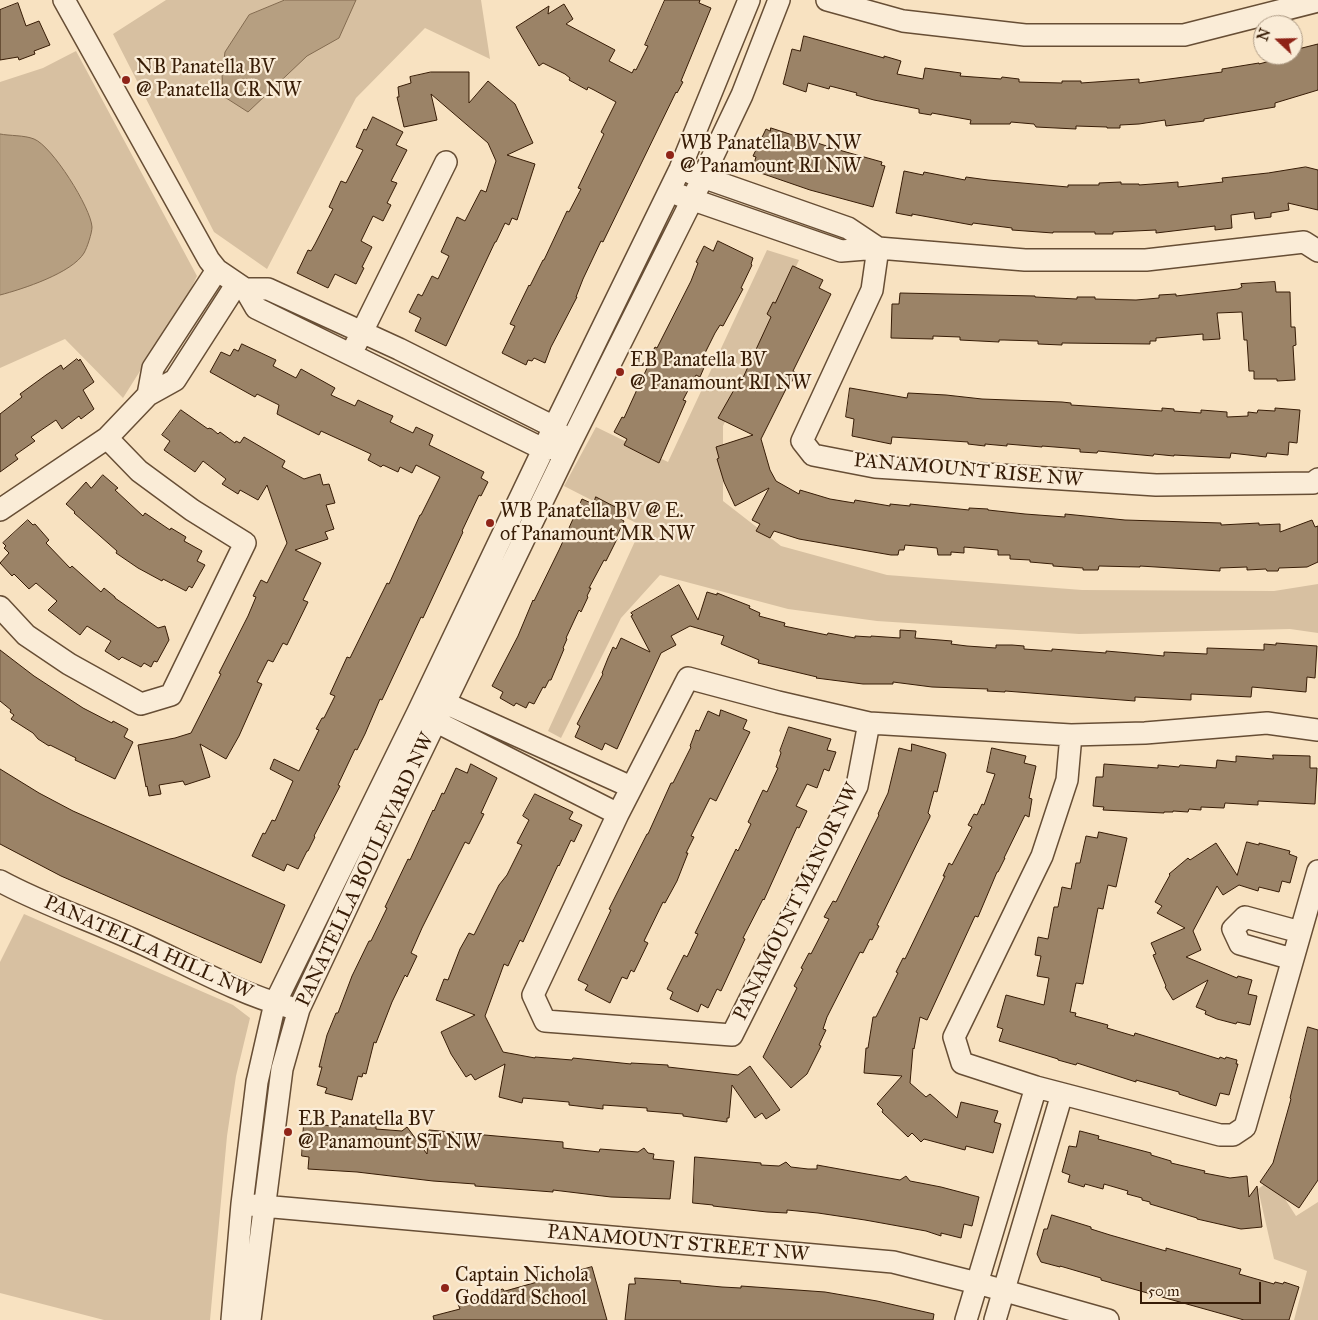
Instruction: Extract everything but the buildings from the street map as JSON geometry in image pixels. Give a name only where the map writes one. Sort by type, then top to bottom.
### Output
[{"type":"street","points":[[64,0],[209,260],[217,270],[240,287],[256,308],[543,450],[569,446],[554,427],[399,349],[268,289],[240,287]]},
{"type":"street","name":"PANATELLA BOULEVARD NW","points":[[250,1320],[282,1069],[299,1010],[376,845],[432,708],[543,450],[680,169],[749,0]]},
{"type":"street","name":"PANATELLA BOULEVARD NW","points":[[232,1320],[242,1204],[257,1082],[275,1003],[569,446],[703,177],[742,94],[779,0]]},
{"type":"street","points":[[827,0],[903,21],[1025,35],[1184,35],[1318,1]]},
{"type":"street","points":[[350,355],[446,162]]},
{"type":"street","points":[[680,169],[848,228],[878,248]]},
{"type":"street","points":[[669,191],[841,251],[878,248],[1035,260],[1146,260],[1304,242],[1318,251]]},
{"type":"street","name":"PANAMOUNT RISE NW","points":[[878,248],[872,290],[802,441],[813,455],[875,467],[1156,485],[1313,483],[1318,478]]},
{"type":"street","points":[[148,395],[153,368],[217,270]]},
{"type":"street","points":[[0,510],[107,438],[148,395],[175,380],[240,287]]},
{"type":"street","points":[[0,607],[26,635],[70,664],[141,704],[171,694],[245,543],[192,510],[139,471],[107,438]]},
{"type":"street","name":"PANAMOUNT MANOR NW","points":[[688,678],[778,702],[869,723],[857,786],[732,1036],[545,1021],[533,995],[631,788],[688,678]]},
{"type":"street","points":[[432,708],[631,788]]},
{"type":"street","points":[[432,708],[618,814]]},
{"type":"street","points":[[869,723],[1071,735],[1145,733],[1267,723],[1318,730]]},
{"type":"street","points":[[1071,735],[1067,780],[1042,856],[954,1037],[962,1063],[1062,1094],[1220,1135],[1233,1135],[1245,1127],[1318,871]]},
{"type":"street","name":"PANATELLA HILL NW","points":[[0,881],[27,896],[132,939],[199,972],[275,1003],[299,1010]]},
{"type":"street","points":[[1292,958],[1240,944],[1233,929],[1245,916],[1300,932]]},
{"type":"street","points":[[966,1320],[1036,1086]]},
{"type":"street","points":[[995,1320],[1062,1094]]},
{"type":"street","name":"PANAMOUNT STREET NW","points":[[242,1204],[751,1251],[893,1262],[1004,1290],[1108,1320]]},
{"type":"shaded area","points":[[166,0],[481,0],[490,59],[425,28],[356,98],[267,269],[214,232],[113,34]]},
{"type":"shaded area","points":[[285,0],[356,0],[339,38],[307,56],[248,112],[223,96],[222,74],[225,52],[249,15]]},
{"type":"shaded area","points":[[76,51],[197,276],[188,295],[123,398],[65,339],[0,368],[0,82],[43,68]]},
{"type":"shaded area","points":[[0,134],[34,139],[51,153],[78,193],[90,218],[92,227],[84,253],[69,267],[34,284],[0,295]]},
{"type":"shaded area","points":[[767,250],[799,260],[723,426],[723,501],[781,546],[887,575],[1082,590],[1274,591],[1318,584],[1318,633],[1290,629],[1079,634],[877,621],[788,609],[660,575],[621,618],[561,738],[548,731],[642,526],[564,486],[596,427],[668,462]]},
{"type":"shaded area","points":[[24,914],[233,1005],[250,1018],[236,1076],[227,1136],[210,1320],[104,1320],[0,1293],[0,962]]},
{"type":"shaded area","points":[[1272,1179],[1296,1216],[1318,1202],[1318,1320],[1294,1320],[1307,1271],[1274,1259],[1258,1189]]},
{"type":"place","name":"NB Panatella BV @ Panatella CR NW","points":[[126,80]]},
{"type":"place","name":"WB Panatella BV NW @ Panamount RI NW","points":[[670,155]]},
{"type":"place","name":"EB Panatella BV @ Panamount RI NW","points":[[620,372]]},
{"type":"place","name":"WB Panatella BV @ E. of Panamount MR NW","points":[[490,523]]},
{"type":"place","name":"EB Panatella BV @ Panamount ST NW","points":[[288,1132]]},
{"type":"place","name":"Captain Nichola Goddard School","points":[[445,1288]]}]
